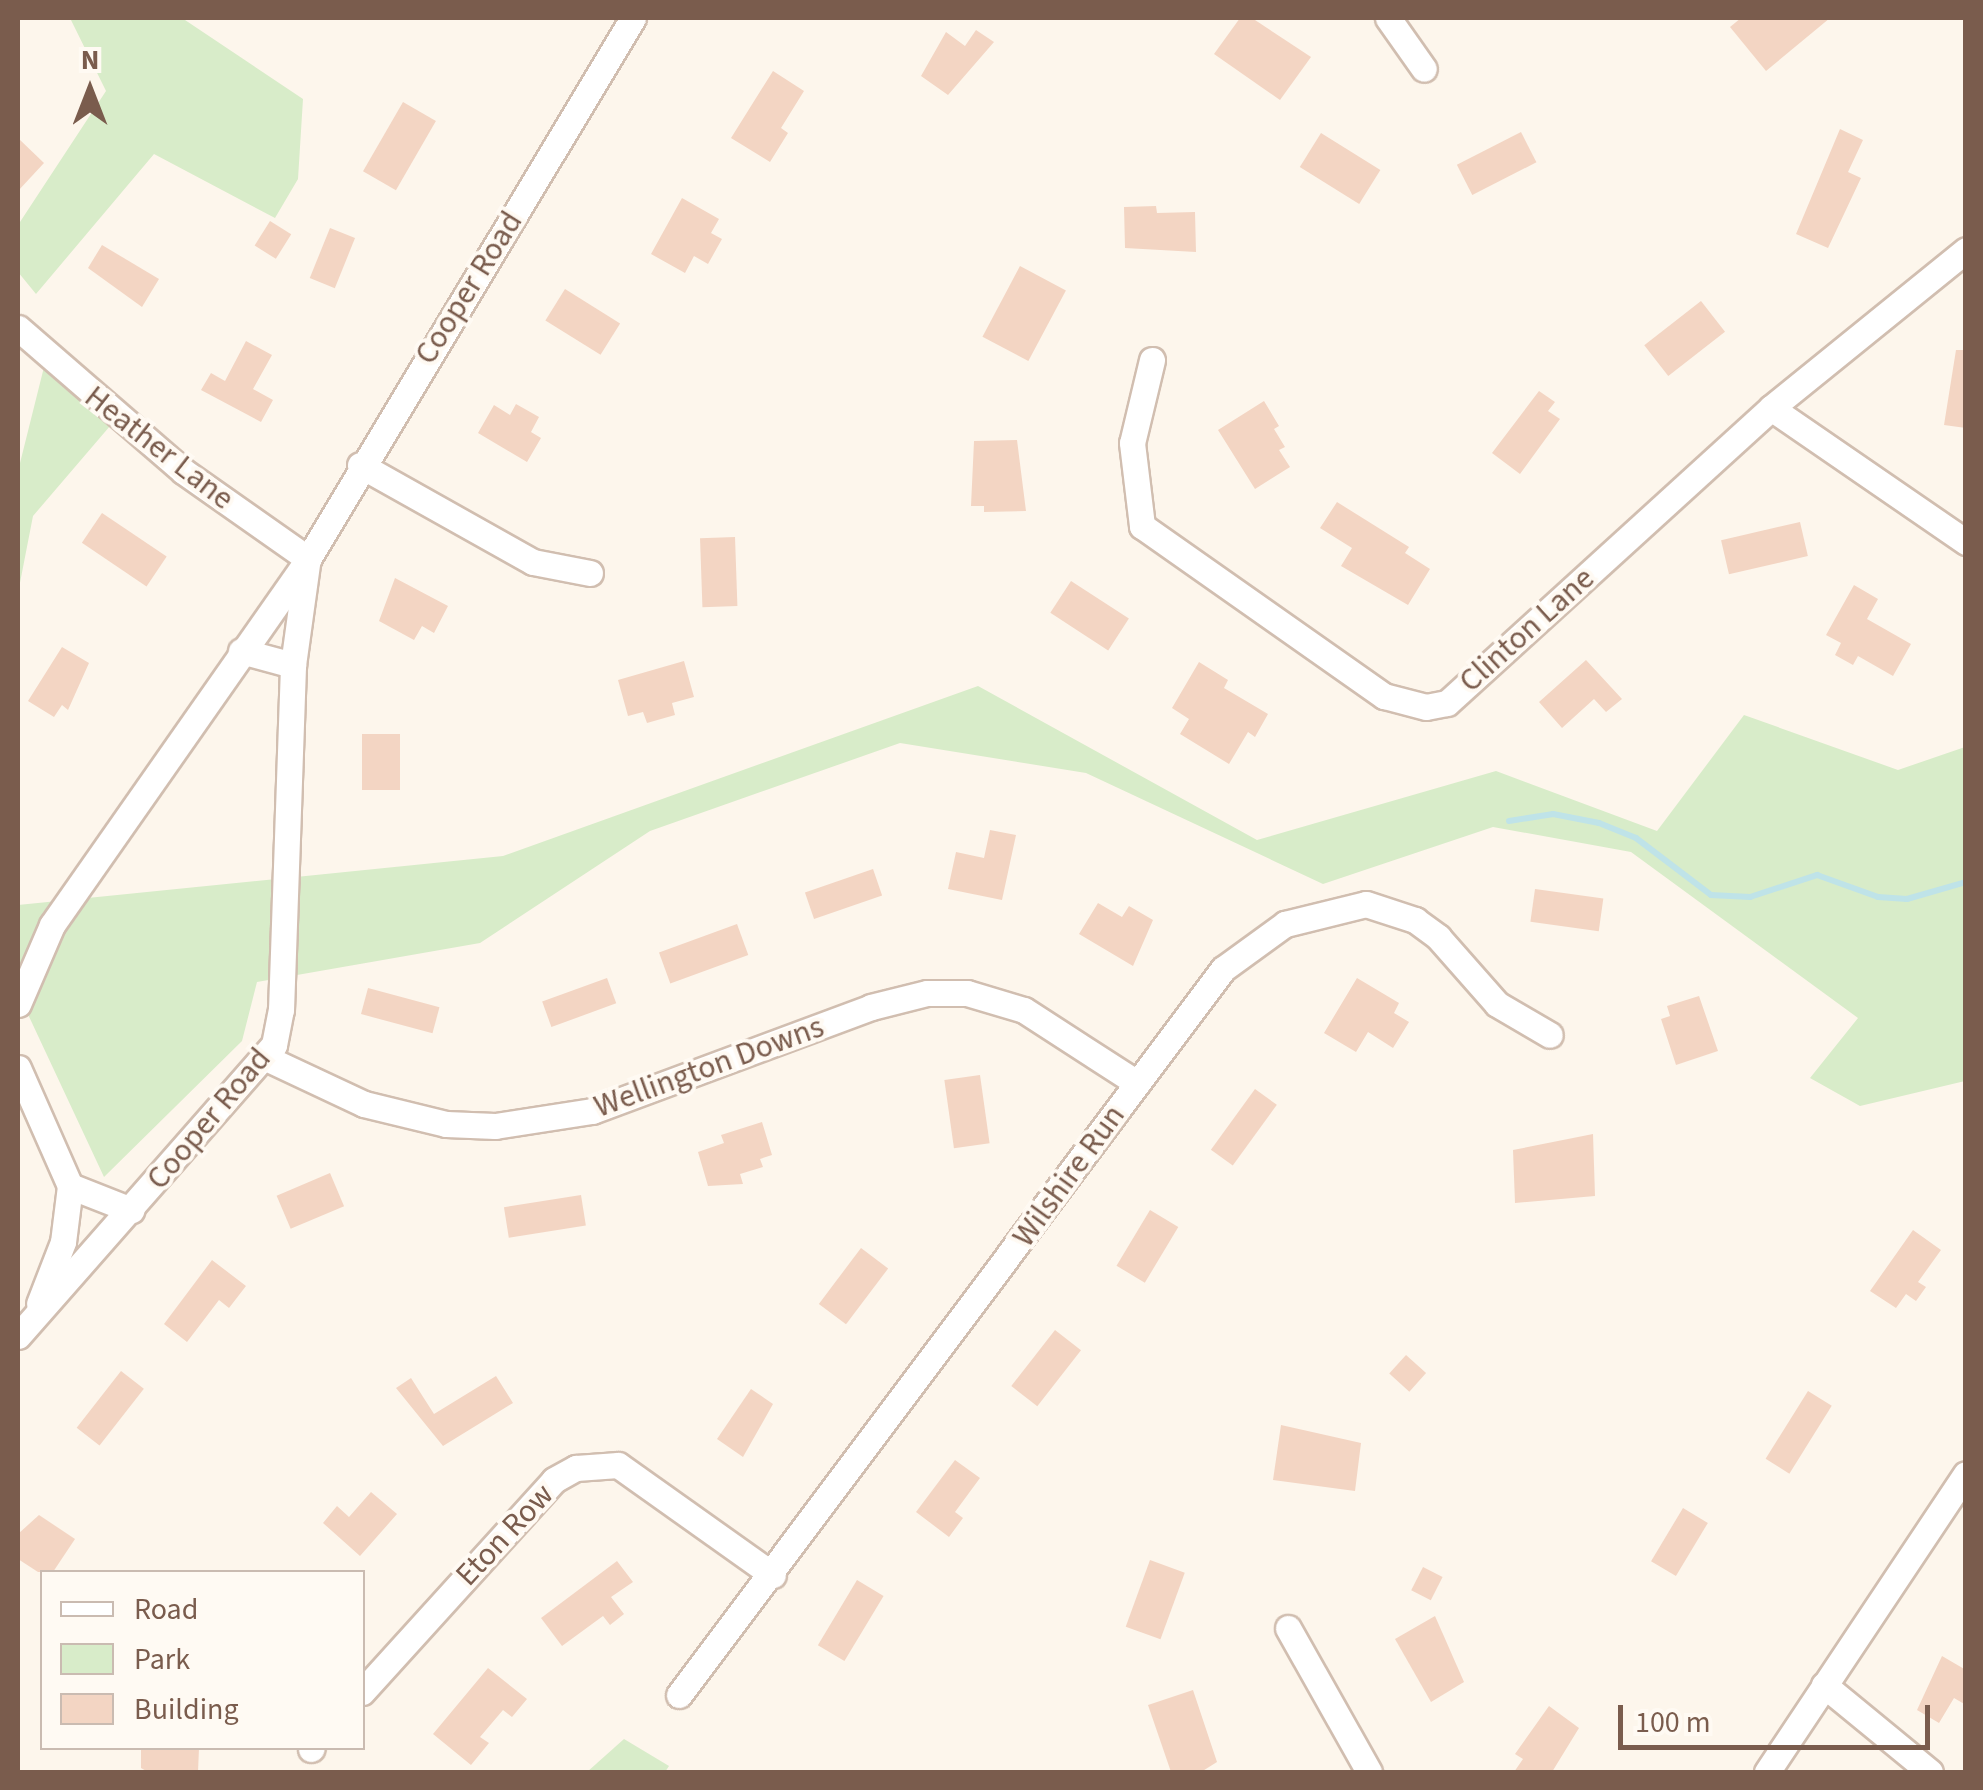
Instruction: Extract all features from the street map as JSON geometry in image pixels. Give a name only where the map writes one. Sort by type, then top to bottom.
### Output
[{"type":"street","name":"Cooper Road","points":[[18,1004],[52,925],[308,559],[360,465],[633,18]]},
{"type":"street","points":[[1388,18],[1424,69]]},
{"type":"street","name":"Clinton Lane","points":[[1152,360],[1132,443],[1142,526],[1384,696],[1426,707],[1447,703],[1770,408],[1966,250]]},
{"type":"street","name":"Heather Lane","points":[[18,328],[183,471],[308,559]]},
{"type":"street","points":[[1770,408],[1966,542]]},
{"type":"street","points":[[360,465],[533,562],[590,573]]},
{"type":"street","name":"Cooper Road","points":[[26,1327],[266,1058],[281,1010],[292,665],[308,559]]},
{"type":"street","points":[[240,651],[292,665]]},
{"type":"street","name":"Wilshire Run","points":[[680,1695],[774,1575],[1222,969],[1285,924],[1334,908],[1366,904],[1415,920],[1438,937],[1497,1004],[1550,1035]]},
{"type":"street","name":"Wellington Downs","points":[[266,1058],[364,1104],[446,1124],[495,1126],[592,1111],[872,1007],[927,993],[966,993],[1024,1010],[1137,1083]]},
{"type":"street","points":[[18,1068],[70,1186]]},
{"type":"street","name":"Cooper Road","points":[[26,1327],[63,1242],[70,1186],[131,1210]]},
{"type":"street","name":"Eton Row","points":[[365,1689],[554,1480],[576,1468],[618,1465],[774,1575]]},
{"type":"street","points":[[1766,1772],[1966,1474]]},
{"type":"street","points":[[1288,1628],[1369,1772]]},
{"type":"street","points":[[1824,1685],[1930,1772]]},
{"type":"green space","points":[[70,18],[182,18],[303,99],[298,179],[275,218],[154,154],[36,294],[18,272],[18,225],[106,91]]},
{"type":"green space","points":[[48,351],[116,419],[33,516],[18,593],[18,471]]},
{"type":"green space","points":[[978,686],[1257,840],[1496,771],[1657,831],[1744,715],[1898,770],[1965,747],[1965,1081],[1860,1106],[1810,1078],[1858,1018],[1631,852],[1493,827],[1323,884],[1086,773],[900,743],[650,831],[480,943],[257,982],[242,1041],[104,1177],[18,993],[18,905],[503,856]]},
{"type":"green space","points":[[624,1739],[669,1766],[665,1772],[587,1772]]},
{"type":"building","points":[[1240,18],[1252,18],[1311,57],[1280,100],[1214,54]]},
{"type":"building","points":[[1741,18],[1830,18],[1766,71],[1730,27]]},
{"type":"building","points":[[976,30],[994,42],[948,95],[921,76],[946,32],[965,46]]},
{"type":"building","points":[[773,71],[804,91],[781,128],[788,133],[770,162],[731,138]]},
{"type":"building","points":[[403,102],[436,121],[396,190],[363,171]]},
{"type":"building","points":[[1840,129],[1863,140],[1848,172],[1861,178],[1828,248],[1796,234]]},
{"type":"building","points":[[1521,132],[1536,162],[1472,195],[1457,165]]},
{"type":"building","points":[[1321,133],[1380,170],[1359,204],[1300,167]]},
{"type":"building","points":[[18,138],[44,163],[18,191]]},
{"type":"building","points":[[682,198],[719,219],[711,233],[722,239],[708,264],[694,256],[685,273],[651,254]]},
{"type":"building","points":[[1156,206],[1157,213],[1195,212],[1196,252],[1125,248],[1124,207]]},
{"type":"building","points":[[270,221],[291,234],[276,259],[255,246]]},
{"type":"building","points":[[330,228],[355,238],[335,288],[310,278]]},
{"type":"building","points":[[102,245],[159,279],[142,307],[88,268]]},
{"type":"building","points":[[1020,266],[1066,290],[1028,361],[982,337]]},
{"type":"building","points":[[565,289],[620,323],[601,355],[545,320]]},
{"type":"building","points":[[1701,301],[1725,332],[1668,376],[1644,345]]},
{"type":"building","points":[[246,341],[272,355],[253,389],[273,400],[261,422],[201,390],[211,373],[225,381]]},
{"type":"building","points":[[1956,350],[1966,350],[1966,428],[1944,425]]},
{"type":"building","points":[[1539,391],[1555,402],[1548,411],[1560,419],[1520,474],[1492,453]]},
{"type":"building","points":[[1264,401],[1279,426],[1274,429],[1285,447],[1279,450],[1290,467],[1255,489],[1218,430]]},
{"type":"building","points":[[516,404],[539,417],[531,432],[541,438],[527,462],[478,433],[494,405],[510,415]]},
{"type":"building","points":[[1017,440],[1026,511],[984,512],[984,506],[971,506],[974,441]]},
{"type":"building","points":[[1337,502],[1409,547],[1405,553],[1430,569],[1408,605],[1341,566],[1352,548],[1320,528]]},
{"type":"building","points":[[102,513],[167,557],[147,586],[82,543]]},
{"type":"building","points":[[1800,522],[1808,556],[1729,574],[1721,540]]},
{"type":"building","points":[[735,537],[737,606],[702,607],[700,538]]},
{"type":"building","points":[[395,578],[448,606],[434,633],[422,626],[414,640],[379,621]]},
{"type":"building","points":[[1071,581],[1129,619],[1108,650],[1050,613]]},
{"type":"building","points":[[1854,585],[1878,599],[1867,619],[1911,644],[1893,676],[1858,656],[1853,665],[1835,655],[1841,643],[1826,635]]},
{"type":"building","points":[[62,647],[89,663],[68,710],[62,705],[54,717],[28,701]]},
{"type":"building","points":[[1586,660],[1622,699],[1606,712],[1594,699],[1562,728],[1539,702]]},
{"type":"building","points":[[684,661],[694,697],[672,703],[675,715],[647,723],[643,712],[628,716],[618,680]]},
{"type":"building","points":[[1199,662],[1228,680],[1224,688],[1268,714],[1255,737],[1248,732],[1229,764],[1180,734],[1189,719],[1172,708]]},
{"type":"building","points":[[362,734],[400,734],[400,790],[362,790]]},
{"type":"building","points":[[990,830],[1016,835],[1002,900],[948,889],[956,852],[984,858]]},
{"type":"building","points":[[873,869],[882,895],[814,919],[805,892]]},
{"type":"building","points":[[1535,889],[1603,899],[1599,931],[1530,922]]},
{"type":"building","points":[[1098,903],[1122,917],[1129,906],[1153,920],[1133,966],[1079,934]]},
{"type":"building","points":[[737,924],[748,955],[670,983],[659,952]]},
{"type":"building","points":[[607,978],[616,1003],[551,1027],[542,1002]]},
{"type":"building","points":[[1357,978],[1399,1003],[1394,1013],[1409,1022],[1393,1048],[1368,1032],[1356,1052],[1324,1033]]},
{"type":"building","points":[[368,988],[439,1007],[432,1033],[361,1014]]},
{"type":"building","points":[[1699,996],[1718,1051],[1676,1065],[1661,1019],[1670,1016],[1667,1006]]},
{"type":"building","points":[[980,1075],[990,1143],[954,1148],[944,1080]]},
{"type":"building","points":[[1255,1089],[1277,1105],[1233,1166],[1211,1150]]},
{"type":"building","points":[[762,1122],[772,1155],[760,1159],[763,1167],[740,1174],[743,1184],[708,1186],[698,1152],[724,1143],[721,1135]]},
{"type":"building","points":[[1593,1134],[1595,1196],[1515,1203],[1513,1150]]},
{"type":"building","points":[[330,1173],[344,1206],[291,1229],[277,1196]]},
{"type":"building","points":[[581,1195],[586,1226],[509,1238],[504,1207]]},
{"type":"building","points":[[1150,1210],[1178,1227],[1145,1283],[1117,1266]]},
{"type":"building","points":[[1913,1230],[1941,1250],[1918,1282],[1926,1287],[1916,1301],[1906,1294],[1896,1308],[1870,1291]]},
{"type":"building","points":[[861,1248],[888,1268],[846,1324],[819,1304]]},
{"type":"building","points":[[212,1260],[246,1286],[229,1308],[219,1300],[187,1342],[164,1324]]},
{"type":"building","points":[[1055,1330],[1081,1350],[1037,1406],[1011,1386]]},
{"type":"building","points":[[1406,1355],[1426,1373],[1409,1392],[1389,1374]]},
{"type":"building","points":[[121,1371],[144,1389],[100,1446],[77,1428]]},
{"type":"building","points":[[496,1376],[513,1403],[443,1446],[396,1388],[411,1378],[434,1414]]},
{"type":"building","points":[[751,1389],[773,1404],[743,1457],[717,1439]]},
{"type":"building","points":[[1808,1391],[1832,1406],[1789,1474],[1766,1459]]},
{"type":"building","points":[[1281,1425],[1361,1443],[1355,1491],[1273,1480]]},
{"type":"building","points":[[955,1460],[980,1478],[955,1512],[963,1518],[949,1537],[916,1512]]},
{"type":"building","points":[[371,1492],[397,1514],[360,1556],[323,1523],[337,1506],[349,1517]]},
{"type":"building","points":[[1683,1508],[1708,1523],[1676,1576],[1651,1561]]},
{"type":"building","points":[[39,1515],[75,1539],[54,1570],[38,1572],[18,1559],[18,1534]]},
{"type":"building","points":[[1150,1560],[1185,1573],[1160,1639],[1126,1627]]},
{"type":"building","points":[[617,1561],[633,1582],[611,1597],[624,1614],[610,1625],[603,1616],[562,1646],[541,1618]]},
{"type":"building","points":[[1423,1567],[1443,1577],[1431,1600],[1411,1590]]},
{"type":"building","points":[[857,1580],[884,1596],[844,1661],[818,1645]]},
{"type":"building","points":[[1435,1616],[1464,1682],[1431,1702],[1395,1639]]},
{"type":"building","points":[[1942,1656],[1966,1670],[1966,1705],[1954,1698],[1939,1723],[1917,1710]]},
{"type":"building","points":[[488,1668],[527,1699],[512,1717],[503,1710],[480,1737],[489,1743],[471,1765],[433,1734]]},
{"type":"building","points":[[1193,1690],[1217,1762],[1201,1772],[1171,1772],[1148,1705]]},
{"type":"building","points":[[1549,1706],[1579,1728],[1552,1772],[1514,1772],[1523,1759],[1515,1754]]},
{"type":"building","points":[[141,1750],[199,1750],[198,1772],[148,1772],[141,1768]]},
{"type":"waterway","points":[[1509,821],[1553,814],[1599,823],[1636,838],[1711,895],[1750,897],[1817,875],[1878,897],[1907,899],[1966,882]]}]
